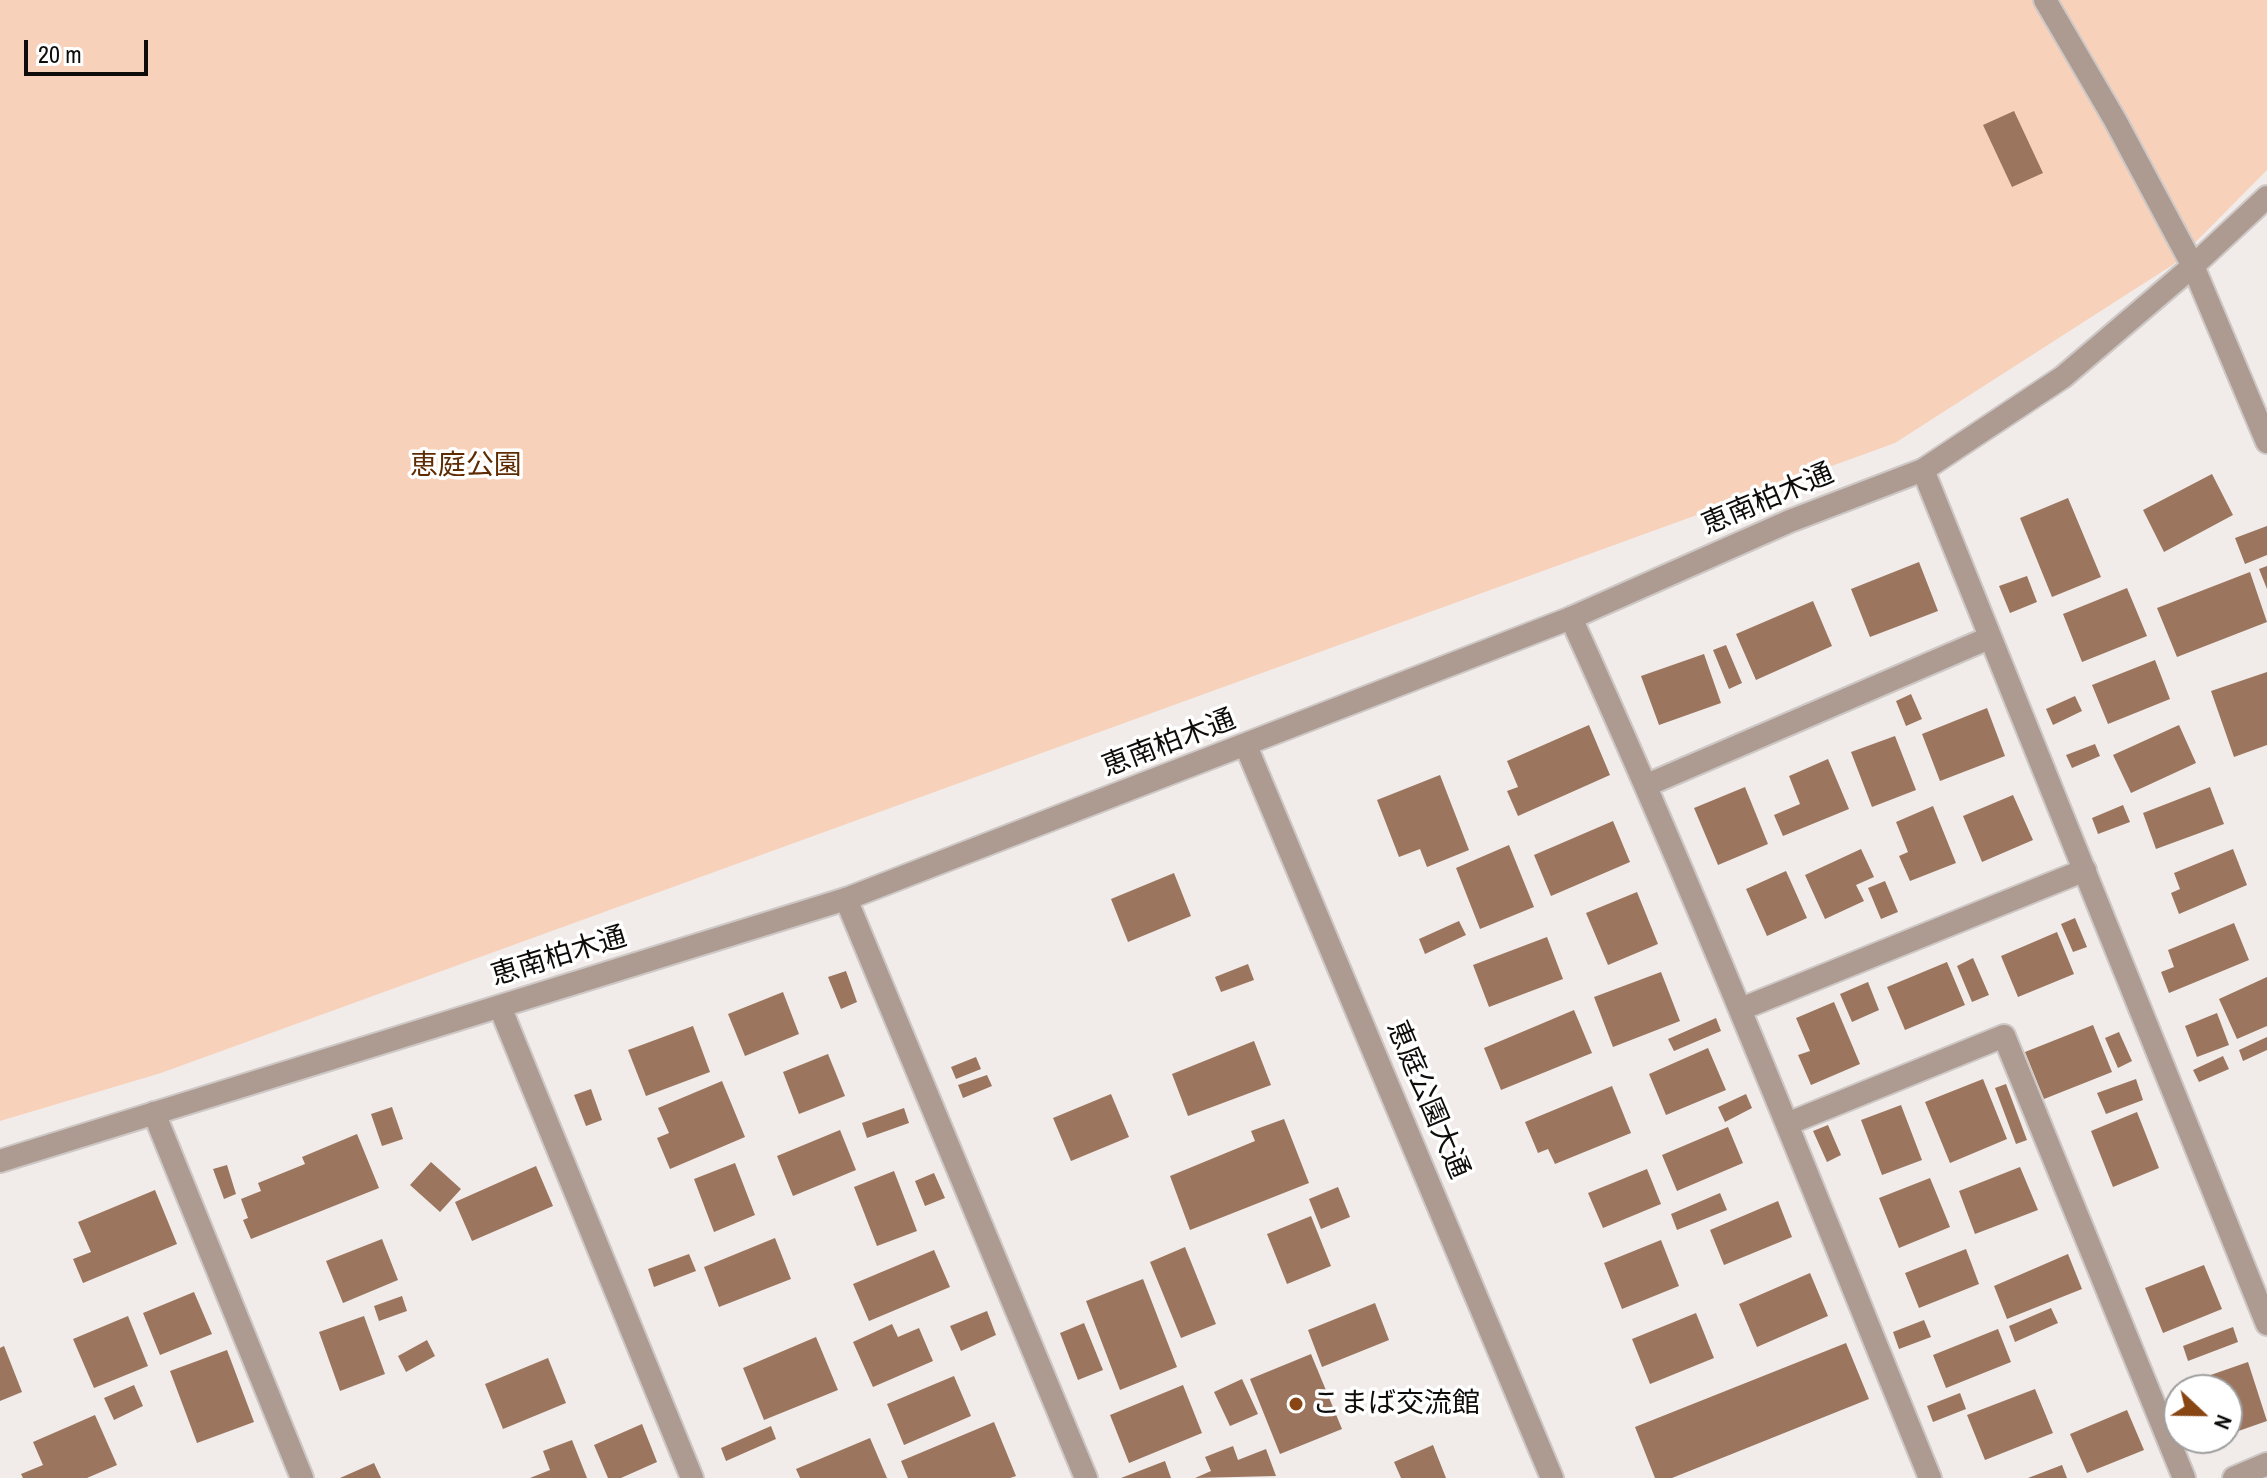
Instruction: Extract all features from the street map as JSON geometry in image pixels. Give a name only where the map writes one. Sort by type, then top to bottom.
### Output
[{"type":"street","points":[[2045,0],[2115,120],[2193,266],[2267,442]]},
{"type":"street","name":"恵南柏木通","points":[[0,1161],[846,899],[1571,618],[1790,521],[1923,470],[2063,377],[2193,266],[2267,197]]},
{"type":"street","points":[[1923,470],[2267,1324]]},
{"type":"street","points":[[1571,618],[1647,785],[1741,1009],[1930,1478]]},
{"type":"street","points":[[1647,785],[1989,638]]},
{"type":"street","name":"恵庭公園大通","points":[[1246,746],[1552,1478]]},
{"type":"street","points":[[1741,1009],[2085,870]]},
{"type":"street","points":[[846,899],[1086,1478]]},
{"type":"street","points":[[500,1007],[692,1478]]},
{"type":"street","points":[[1787,1124],[2004,1036],[2184,1478]]},
{"type":"street","points":[[154,1113],[302,1478]]},
{"type":"street","points":[[2234,1478],[2267,1464]]},
{"type":"green space","name":"恵庭公園","points":[[0,0],[2267,0],[2267,170],[2174,264],[1895,443],[161,1073],[0,1121]]},
{"type":"building","points":[[2014,111],[2043,173],[2012,187],[1983,125]]},
{"type":"building","points":[[2212,474],[2233,515],[2164,552],[2143,510]]},
{"type":"building","points":[[2068,498],[2101,577],[2052,597],[2020,518]]},
{"type":"building","points":[[2267,526],[2267,555],[2245,564],[2235,538]]},
{"type":"building","points":[[1919,562],[1938,611],[1870,637],[1851,589]]},
{"type":"building","points":[[2267,566],[2267,589],[2259,569]]},
{"type":"building","points":[[2250,572],[2267,622],[2177,657],[2157,608]]},
{"type":"building","points":[[2027,576],[2037,602],[2010,613],[1999,586]]},
{"type":"building","points":[[2127,588],[2147,636],[2082,662],[2063,614]]},
{"type":"building","points":[[1813,601],[1832,646],[1756,680],[1736,634]]},
{"type":"building","points":[[1726,645],[1742,683],[1729,689],[1713,650]]},
{"type":"building","points":[[1704,654],[1721,703],[1659,725],[1641,676]]},
{"type":"building","points":[[2155,660],[2170,699],[2108,724],[2092,685]]},
{"type":"building","points":[[2267,672],[2267,745],[2234,757],[2211,691]]},
{"type":"building","points":[[1911,694],[1922,719],[1906,726],[1896,701]]},
{"type":"building","points":[[2075,696],[2082,711],[2053,725],[2046,709]]},
{"type":"building","points":[[1987,708],[2005,756],[1940,781],[1922,734]]},
{"type":"building","points":[[1589,725],[1610,775],[1518,816],[1507,791],[1518,787],[1507,761]]},
{"type":"building","points":[[2179,725],[2196,763],[2131,793],[2113,755]]},
{"type":"building","points":[[1895,736],[1916,790],[1872,807],[1851,752]]},
{"type":"building","points":[[2095,744],[2100,756],[2072,768],[2066,755]]},
{"type":"building","points":[[1828,759],[1849,809],[1783,836],[1774,815],[1800,804],[1789,776]]},
{"type":"building","points":[[1440,775],[1469,850],[1427,867],[1420,849],[1399,857],[1377,800]]},
{"type":"building","points":[[1745,787],[1768,844],[1718,865],[1694,808]]},
{"type":"building","points":[[2210,787],[2224,824],[2156,849],[2143,813]]},
{"type":"building","points":[[2013,795],[2033,840],[1982,862],[1963,816]]},
{"type":"building","points":[[2123,805],[2130,822],[2098,834],[2092,818]]},
{"type":"building","points":[[1933,806],[1956,863],[1910,881],[1899,856],[1908,852],[1896,822]]},
{"type":"building","points":[[1613,821],[1630,862],[1551,896],[1534,855]]},
{"type":"building","points":[[1509,845],[1534,907],[1480,929],[1456,868]]},
{"type":"building","points":[[1861,849],[1874,877],[1856,885],[1864,901],[1825,919],[1805,875]]},
{"type":"building","points":[[2233,849],[2247,885],[2179,914],[2171,893],[2180,889],[2174,873]]},
{"type":"building","points":[[1786,871],[1807,918],[1767,936],[1746,889]]},
{"type":"building","points":[[1174,873],[1191,916],[1128,942],[1111,899]]},
{"type":"building","points":[[1885,881],[1898,912],[1881,919],[1868,888]]},
{"type":"building","points":[[1637,892],[1658,944],[1608,965],[1586,913]]},
{"type":"building","points":[[2075,918],[2087,947],[2073,952],[2061,924]]},
{"type":"building","points":[[1459,921],[1466,935],[1425,954],[1419,939]]},
{"type":"building","points":[[2234,923],[2249,960],[2169,993],[2161,972],[2174,967],[2168,950]]},
{"type":"building","points":[[2057,932],[2074,974],[2018,997],[2001,956]]},
{"type":"building","points":[[1547,937],[1563,979],[1489,1007],[1473,965]]},
{"type":"building","points":[[1973,958],[1989,995],[1972,1002],[1957,966]]},
{"type":"building","points":[[1947,962],[1965,1005],[1905,1030],[1887,987]]},
{"type":"building","points":[[1248,964],[1254,980],[1221,992],[1215,977]]},
{"type":"building","points":[[846,971],[857,1002],[841,1009],[828,977]]},
{"type":"building","points":[[1661,972],[1680,1021],[1613,1047],[1594,997]]},
{"type":"building","points":[[2267,977],[2267,1026],[2237,1039],[2219,999]]},
{"type":"building","points":[[1868,982],[1879,1010],[1852,1022],[1840,994]]},
{"type":"building","points":[[783,992],[799,1034],[745,1056],[728,1014]]},
{"type":"building","points":[[1834,1002],[1860,1064],[1811,1085],[1798,1055],[1810,1051],[1796,1018]]},
{"type":"building","points":[[1574,1010],[1592,1053],[1501,1090],[1484,1048]]},
{"type":"building","points":[[2217,1013],[2229,1045],[2197,1057],[2185,1026]]},
{"type":"building","points":[[1716,1018],[1721,1031],[1674,1051],[1668,1039]]},
{"type":"building","points":[[2093,1025],[2112,1072],[2044,1099],[2025,1052]]},
{"type":"building","points":[[693,1026],[710,1072],[646,1096],[628,1050]]},
{"type":"building","points":[[2119,1032],[2132,1061],[2118,1068],[2105,1038]]},
{"type":"building","points":[[2267,1037],[2267,1050],[2243,1061],[2239,1050]]},
{"type":"building","points":[[1254,1041],[1271,1085],[1188,1116],[1172,1074]]},
{"type":"building","points":[[1708,1048],[1726,1090],[1666,1115],[1649,1074]]},
{"type":"building","points":[[828,1054],[845,1096],[799,1114],[783,1072]]},
{"type":"building","points":[[2223,1056],[2229,1069],[2199,1082],[2193,1070]]},
{"type":"building","points":[[976,1057],[981,1069],[956,1079],[951,1067]]},
{"type":"building","points":[[987,1075],[992,1086],[963,1098],[958,1085]]},
{"type":"building","points":[[1983,1079],[2007,1139],[1950,1163],[1925,1102]]},
{"type":"building","points":[[2136,1079],[2143,1100],[2106,1114],[2097,1093]]},
{"type":"building","points":[[722,1081],[745,1137],[670,1169],[657,1138],[669,1133],[658,1108]]},
{"type":"building","points":[[2006,1084],[2027,1140],[2016,1144],[1995,1088]]},
{"type":"building","points":[[1612,1086],[1631,1133],[1555,1164],[1548,1149],[1538,1153],[1525,1122]]},
{"type":"building","points":[[591,1089],[602,1120],[586,1126],[574,1095]]},
{"type":"building","points":[[1111,1094],[1129,1137],[1071,1161],[1053,1118]]},
{"type":"building","points":[[1746,1094],[1752,1108],[1725,1122],[1718,1107]]},
{"type":"building","points":[[1901,1105],[1922,1160],[1882,1175],[1861,1120]]},
{"type":"building","points":[[392,1107],[403,1139],[382,1146],[371,1114]]},
{"type":"building","points":[[904,1108],[909,1123],[867,1138],[862,1123]]},
{"type":"building","points":[[2137,1112],[2159,1168],[2113,1187],[2091,1131]]},
{"type":"building","points":[[1284,1119],[1309,1183],[1190,1230],[1170,1176],[1255,1141],[1251,1131]]},
{"type":"building","points":[[1828,1125],[1841,1155],[1827,1162],[1813,1131]]},
{"type":"building","points":[[1728,1127],[1743,1163],[1677,1191],[1662,1155]]},
{"type":"building","points":[[840,1130],[856,1170],[793,1196],[777,1156]]},
{"type":"building","points":[[357,1134],[379,1188],[251,1239],[243,1220],[248,1218],[241,1199],[261,1191],[258,1183],[305,1164],[302,1157]]},
{"type":"building","points":[[431,1162],[461,1189],[440,1212],[410,1185]]},
{"type":"building","points":[[735,1163],[755,1215],[714,1232],[694,1179]]},
{"type":"building","points":[[227,1165],[236,1194],[224,1199],[213,1169]]},
{"type":"building","points":[[536,1166],[553,1206],[472,1241],[455,1202]]},
{"type":"building","points":[[2020,1167],[2038,1210],[1975,1234],[1959,1191]]},
{"type":"building","points":[[1647,1169],[1661,1204],[1603,1228],[1588,1193]]},
{"type":"building","points":[[894,1171],[917,1231],[877,1246],[854,1187]]},
{"type":"building","points":[[934,1173],[945,1198],[925,1206],[915,1181]]},
{"type":"building","points":[[1930,1178],[1950,1227],[1899,1248],[1879,1198]]},
{"type":"building","points":[[1338,1187],[1350,1217],[1321,1229],[1309,1199]]},
{"type":"building","points":[[155,1190],[177,1244],[83,1283],[73,1259],[91,1252],[78,1222]]},
{"type":"building","points":[[1720,1193],[1727,1210],[1677,1230],[1671,1214]]},
{"type":"building","points":[[1778,1201],[1792,1237],[1724,1265],[1710,1230]]},
{"type":"building","points":[[1311,1216],[1331,1266],[1287,1284],[1267,1234]]},
{"type":"building","points":[[775,1238],[791,1279],[719,1307],[704,1267]]},
{"type":"building","points":[[382,1239],[398,1280],[343,1303],[326,1261]]},
{"type":"building","points":[[1661,1240],[1679,1286],[1622,1309],[1604,1263]]},
{"type":"building","points":[[1185,1247],[1216,1324],[1181,1338],[1150,1262]]},
{"type":"building","points":[[1966,1249],[1979,1284],[1919,1308],[1905,1273]]},
{"type":"building","points":[[934,1250],[950,1287],[869,1321],[853,1284]]},
{"type":"building","points":[[689,1254],[696,1271],[654,1287],[648,1269]]},
{"type":"building","points":[[2068,1254],[2082,1289],[2007,1319],[1994,1286]]},
{"type":"building","points":[[2204,1265],[2222,1309],[2163,1333],[2145,1288]]},
{"type":"building","points":[[1810,1273],[1828,1316],[1757,1347],[1739,1304]]},
{"type":"building","points":[[1143,1279],[1177,1367],[1120,1390],[1086,1301]]},
{"type":"building","points":[[194,1292],[212,1334],[160,1355],[143,1313]]},
{"type":"building","points":[[402,1296],[407,1311],[379,1321],[374,1306]]},
{"type":"building","points":[[1375,1303],[1389,1340],[1322,1367],[1308,1330]]},
{"type":"building","points":[[2051,1308],[2058,1323],[2015,1342],[2009,1326]]},
{"type":"building","points":[[987,1311],[996,1335],[961,1351],[950,1326]]},
{"type":"building","points":[[1696,1313],[1714,1358],[1650,1384],[1632,1339]]},
{"type":"building","points":[[128,1316],[148,1366],[94,1388],[73,1339]]},
{"type":"building","points":[[364,1316],[385,1374],[340,1391],[319,1332]]},
{"type":"building","points":[[1924,1320],[1931,1337],[1899,1349],[1893,1332]]},
{"type":"building","points":[[1084,1323],[1103,1370],[1078,1380],[1060,1333]]},
{"type":"building","points":[[892,1324],[898,1337],[919,1328],[933,1361],[873,1387],[853,1342]]},
{"type":"building","points":[[2233,1327],[2238,1342],[2188,1361],[2183,1346]]},
{"type":"building","points":[[1998,1329],[2011,1362],[1946,1388],[1933,1355]]},
{"type":"building","points":[[816,1337],[838,1390],[764,1420],[743,1368]]},
{"type":"building","points":[[427,1340],[435,1356],[406,1372],[398,1356]]},
{"type":"building","points":[[1846,1343],[1869,1399],[1672,1478],[1655,1478],[1635,1427]]},
{"type":"building","points":[[4,1346],[22,1392],[0,1401],[0,1348]]},
{"type":"building","points":[[227,1350],[254,1422],[197,1443],[170,1371]]},
{"type":"building","name":"こまば交流館","points":[[1311,1354],[1342,1429],[1280,1454],[1250,1379]]},
{"type":"building","points":[[548,1358],[566,1403],[503,1429],[485,1384]]},
{"type":"building","points":[[2248,1362],[2267,1421],[2243,1429],[2243,1374],[2214,1374]]},
{"type":"building","points":[[954,1376],[971,1416],[904,1445],[887,1404]]},
{"type":"building","points":[[1242,1379],[1258,1414],[1230,1426],[1214,1392]]},
{"type":"building","points":[[134,1385],[143,1406],[114,1420],[104,1398]]},
{"type":"building","points":[[1183,1385],[1202,1433],[1129,1463],[1110,1415]]},
{"type":"building","points":[[2035,1389],[2053,1433],[1985,1460],[1967,1415]]},
{"type":"building","points":[[1960,1393],[1966,1409],[1933,1422],[1927,1406]]},
{"type":"building","points":[[2127,1410],[2144,1450],[2087,1473],[2070,1434]]},
{"type":"building","points":[[95,1415],[117,1465],[87,1478],[23,1478],[21,1474],[43,1465],[33,1442]]},
{"type":"building","points":[[994,1422],[1016,1476],[908,1478],[901,1461]]},
{"type":"building","points":[[642,1424],[657,1462],[621,1478],[608,1478],[594,1445]]},
{"type":"building","points":[[771,1426],[776,1439],[726,1461],[721,1448]]},
{"type":"building","points":[[870,1438],[887,1478],[800,1478],[796,1469]]},
{"type":"building","points":[[572,1440],[587,1478],[530,1478],[550,1470],[543,1451]]},
{"type":"building","points":[[1433,1445],[1446,1478],[1401,1478],[1394,1462]]},
{"type":"building","points":[[1233,1446],[1238,1460],[1266,1449],[1276,1476],[1195,1478],[1211,1471],[1205,1457]]},
{"type":"building","points":[[1165,1461],[1171,1478],[1121,1478]]},
{"type":"building","points":[[374,1463],[381,1478],[340,1478]]},
{"type":"building","points":[[2062,1465],[2067,1478],[2028,1478]]},
{"type":"place","name":"こまば交流館","points":[[1296,1404]]}]
